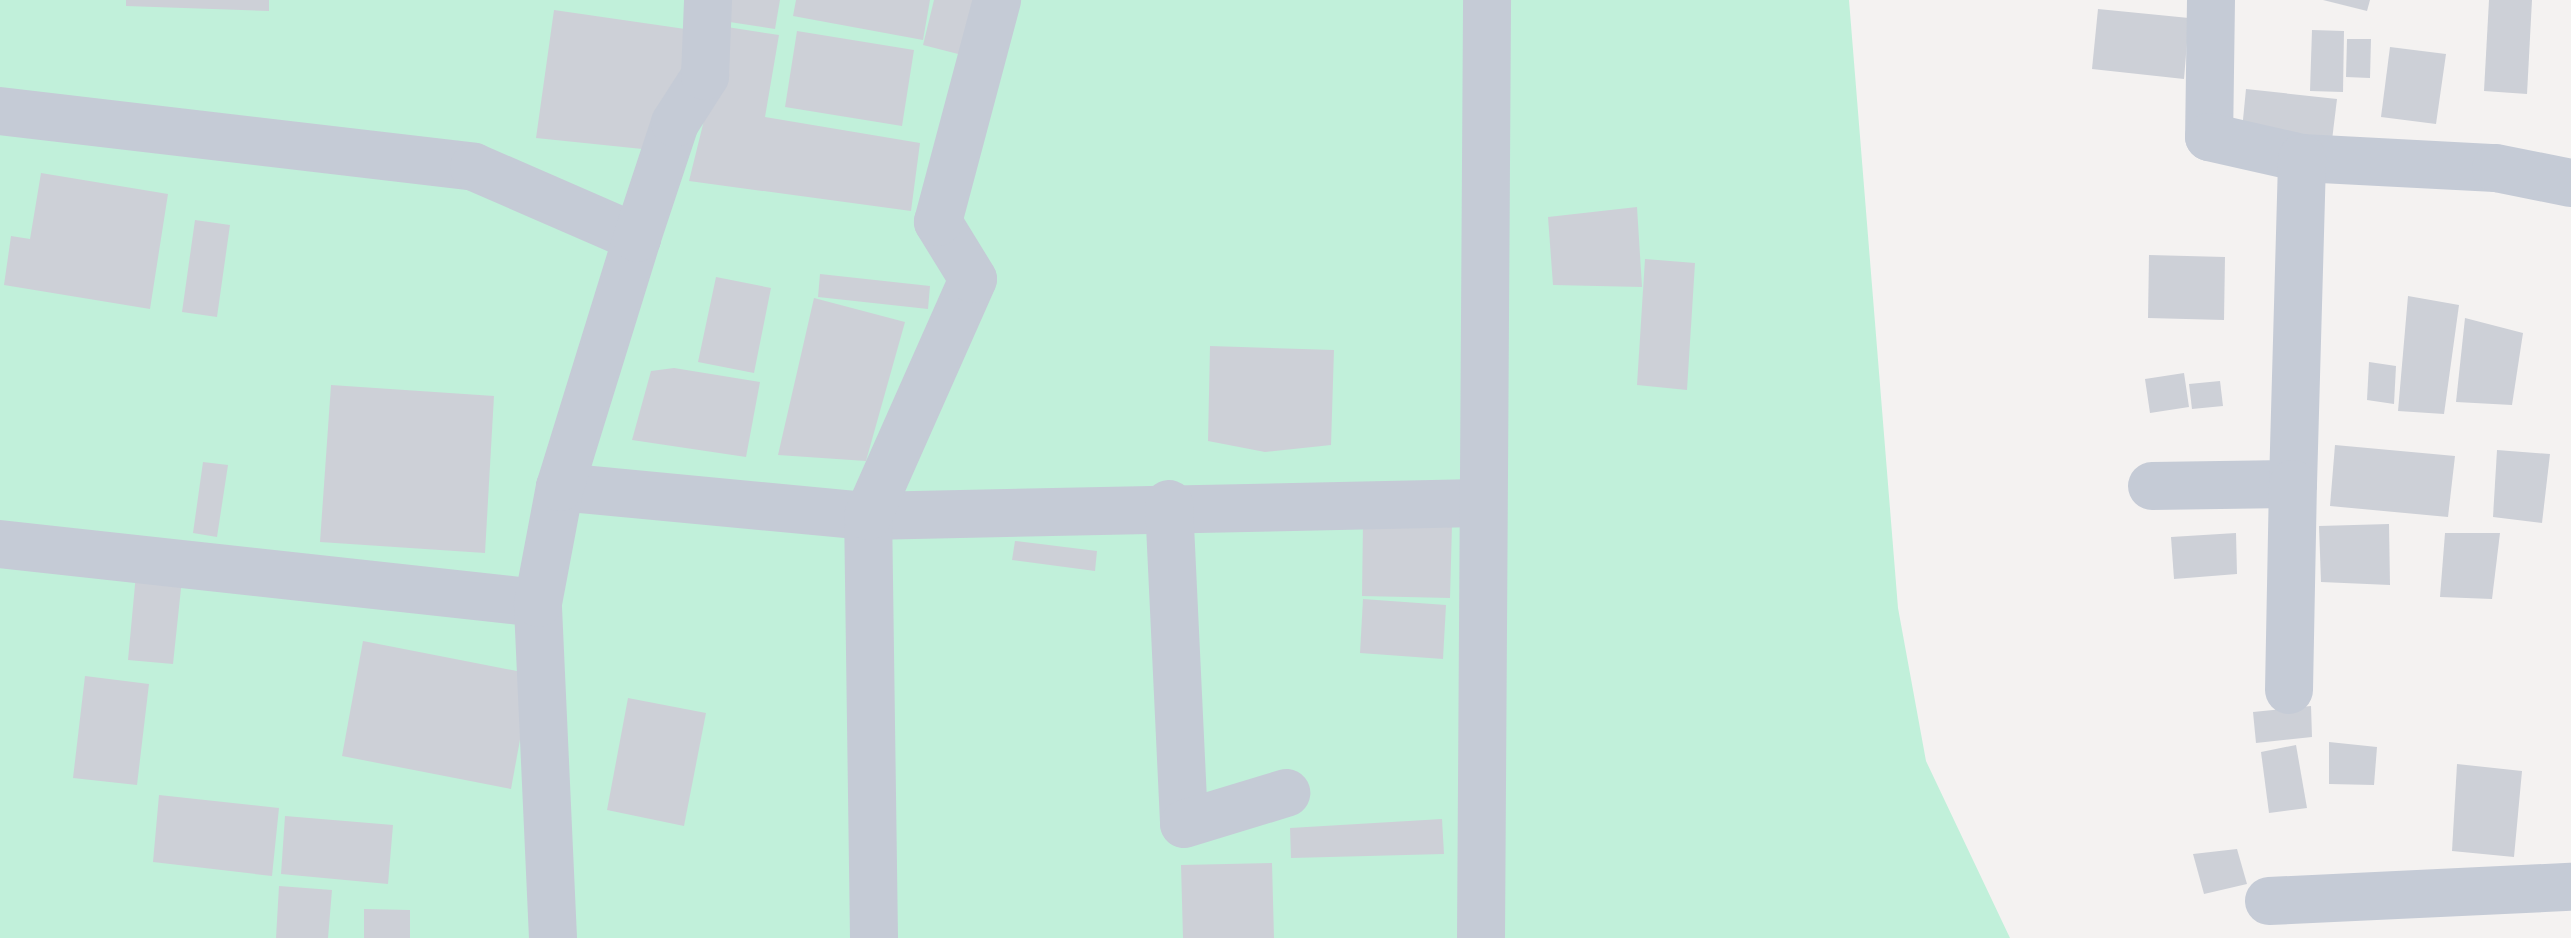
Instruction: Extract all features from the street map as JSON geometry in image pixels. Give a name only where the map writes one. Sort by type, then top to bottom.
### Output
[{"type":"street","points":[[553,938],[538,603],[560,487],[637,238],[675,123],[705,76],[708,0]]},
{"type":"street","points":[[874,938],[868,516],[972,279],[938,222],[997,0]]},
{"type":"street","points":[[1481,938],[1478,503],[1487,0]]},
{"type":"street","points":[[2211,0],[2209,137],[2302,158],[2496,168],[2571,183]]},
{"type":"street","points":[[0,111],[474,167],[637,238]]},
{"type":"street","points":[[2289,690],[2302,158]]},
{"type":"street","points":[[2152,486],[2292,484]]},
{"type":"street","points":[[560,487],[868,516],[1169,504],[1478,503]]},
{"type":"street","points":[[1169,504],[1184,824],[1286,793]]},
{"type":"street","points":[[0,544],[538,603]]},
{"type":"street","points":[[2269,901],[2571,887]]},
{"type":"green space","points":[[0,0],[1849,0],[1898,608],[1926,761],[2010,938],[0,938]]},
{"type":"building","points":[[126,0],[269,0],[269,11],[126,6]]},
{"type":"building","points":[[726,0],[780,0],[775,29],[723,21]]},
{"type":"building","points":[[796,0],[930,0],[923,40],[793,16]]},
{"type":"building","points":[[934,0],[975,0],[962,55],[923,45]]},
{"type":"building","points":[[2323,0],[2370,0],[2367,11]]},
{"type":"building","points":[[2489,0],[2532,0],[2527,94],[2484,91]]},
{"type":"building","points":[[2098,9],[2189,18],[2184,79],[2092,69]]},
{"type":"building","points":[[554,10],[699,31],[652,150],[536,138]]},
{"type":"building","points":[[727,27],[779,35],[765,117],[920,143],[911,211],[689,181]]},
{"type":"building","points":[[2312,30],[2344,31],[2343,92],[2310,91]]},
{"type":"building","points":[[797,31],[914,50],[902,126],[785,107]]},
{"type":"building","points":[[2347,39],[2371,39],[2370,78],[2346,77]]},
{"type":"building","points":[[2390,47],[2446,54],[2436,124],[2381,117]]},
{"type":"building","points":[[2246,89],[2337,99],[2332,140],[2242,130]]},
{"type":"building","points":[[41,173],[168,194],[150,309],[4,285],[11,236],[30,239]]},
{"type":"building","points":[[1637,207],[1642,287],[1553,285],[1548,217]]},
{"type":"building","points":[[195,220],[230,225],[217,317],[182,312]]},
{"type":"building","points":[[2149,255],[2225,257],[2224,320],[2148,318]]},
{"type":"building","points":[[1645,259],[1695,263],[1687,390],[1637,385]]},
{"type":"building","points":[[820,274],[930,286],[928,309],[818,297]]},
{"type":"building","points":[[716,277],[771,288],[754,373],[698,362]]},
{"type":"building","points":[[2408,296],[2459,305],[2444,414],[2398,411]]},
{"type":"building","points":[[814,298],[905,322],[866,461],[778,455]]},
{"type":"building","points":[[2465,318],[2523,333],[2512,405],[2456,402]]},
{"type":"building","points":[[1210,346],[1334,350],[1331,445],[1265,452],[1208,441]]},
{"type":"building","points":[[2369,362],[2396,366],[2394,404],[2367,400]]},
{"type":"building","points":[[674,368],[760,382],[746,457],[632,440],[651,371]]},
{"type":"building","points":[[2184,373],[2189,407],[2150,413],[2145,379]]},
{"type":"building","points":[[2220,381],[2223,406],[2192,409],[2189,384]]},
{"type":"building","points":[[331,385],[494,396],[485,553],[320,542]]},
{"type":"building","points":[[2335,445],[2455,456],[2448,517],[2330,506]]},
{"type":"building","points":[[2497,450],[2550,454],[2542,523],[2493,517]]},
{"type":"building","points":[[203,462],[228,465],[217,537],[193,533]]},
{"type":"building","points":[[1363,522],[1452,525],[1450,598],[1362,596]]},
{"type":"building","points":[[2389,524],[2390,585],[2321,582],[2319,526]]},
{"type":"building","points":[[2236,533],[2237,574],[2174,579],[2171,537]]},
{"type":"building","points":[[2445,533],[2500,533],[2492,599],[2440,597]]},
{"type":"building","points":[[1015,541],[1097,551],[1095,571],[1012,560]]},
{"type":"building","points":[[136,574],[182,579],[173,664],[128,660]]},
{"type":"building","points":[[1363,599],[1446,605],[1443,659],[1360,653]]},
{"type":"building","points":[[363,641],[532,674],[511,789],[342,756]]},
{"type":"building","points":[[85,676],[149,684],[137,785],[73,778]]},
{"type":"building","points":[[628,698],[706,713],[684,826],[607,810]]},
{"type":"building","points":[[2311,706],[2312,737],[2256,743],[2253,712]]},
{"type":"building","points":[[2329,742],[2377,747],[2374,785],[2329,784]]},
{"type":"building","points":[[2296,745],[2307,808],[2269,813],[2261,752]]},
{"type":"building","points":[[2457,764],[2522,771],[2514,857],[2452,851]]},
{"type":"building","points":[[159,795],[279,808],[272,876],[153,862]]},
{"type":"building","points":[[285,816],[393,825],[388,884],[281,874]]},
{"type":"building","points":[[1442,819],[1444,854],[1291,858],[1290,828]]},
{"type":"building","points":[[2237,849],[2247,884],[2204,894],[2193,854]]},
{"type":"building","points":[[1272,863],[1274,938],[1183,938],[1181,865]]},
{"type":"building","points":[[279,886],[332,890],[328,938],[276,938]]},
{"type":"building","points":[[364,909],[410,910],[410,938],[364,938]]}]
